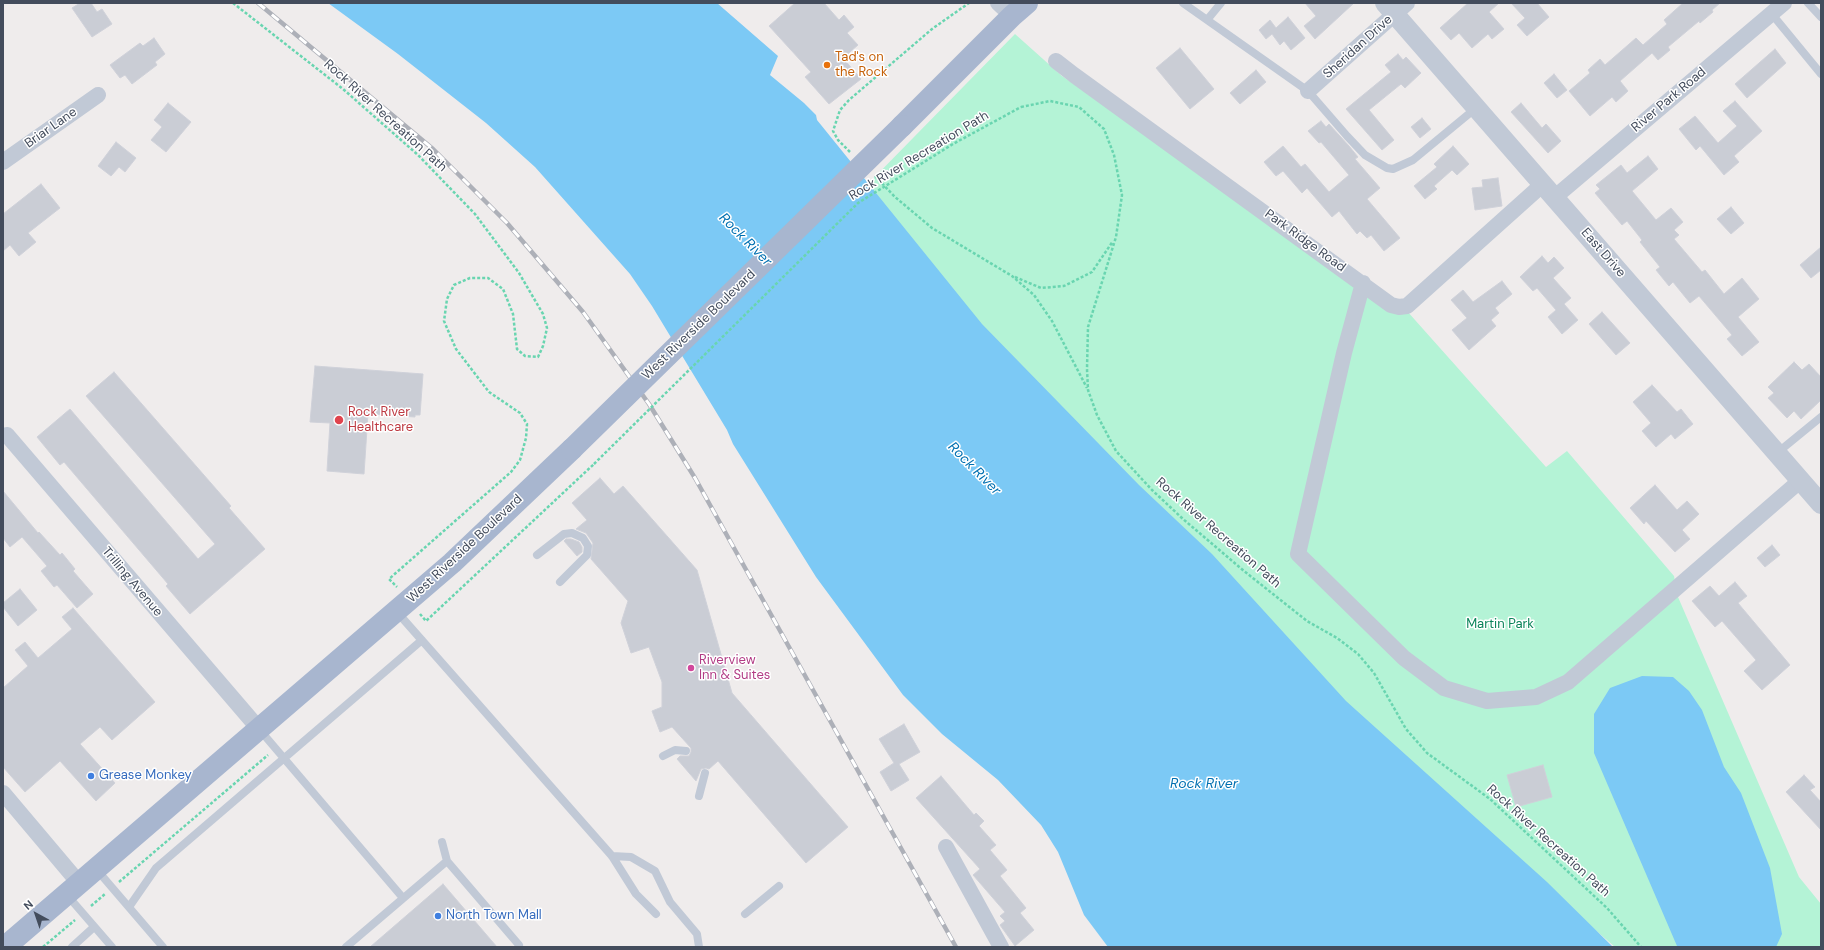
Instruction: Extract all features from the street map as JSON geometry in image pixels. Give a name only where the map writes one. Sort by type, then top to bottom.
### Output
[{"type":"main road","name":"West Riverside Boulevard","points":[[5,947],[452,563],[572,449],[902,126],[1012,7]]},
{"type":"street","name":"River Park Road","points":[[1549,191],[1784,3]]},
{"type":"street","name":"Sheridan Drive","points":[[1308,91],[1396,7]]},
{"type":"street","name":"East Drive","points":[[1396,7],[1476,108],[1821,504]]},
{"type":"street","name":"Park Ridge Road","points":[[1056,61],[1363,283],[1391,305],[1399,307],[1407,306],[1549,191]]},
{"type":"street","name":"Briar Lane","points":[[3,162],[98,95]]},
{"type":"street","points":[[1363,283],[1344,353],[1298,554],[1404,658],[1444,688],[1487,701],[1536,697],[1568,682],[1801,480]]},
{"type":"street","name":"Trilling Avenue","points":[[6,434],[259,729]]},
{"type":"street","points":[[3,793],[73,888]]},
{"type":"street","points":[[946,847],[1000,947]]},
{"type":"lane","points":[[1183,3],[1308,91],[1365,155],[1378,164],[1393,170],[1413,160],[1476,108]]},
{"type":"lane","points":[[1207,20],[1221,3]]},
{"type":"lane","points":[[1808,3],[1821,17]]},
{"type":"lane","points":[[1771,14],[1821,74]]},
{"type":"lane","points":[[1777,453],[1821,417]]},
{"type":"lane","points":[[537,555],[564,534],[572,533],[583,538],[588,546],[587,555],[560,582]]},
{"type":"lane","points":[[403,606],[422,640],[612,856],[636,894],[656,914]]},
{"type":"lane","points":[[129,907],[156,868],[422,640]]},
{"type":"lane","points":[[259,729],[403,898]]},
{"type":"lane","points":[[663,756],[675,750],[686,751]]},
{"type":"lane","points":[[699,796],[705,773]]},
{"type":"lane","points":[[442,842],[447,861],[518,945]]},
{"type":"lane","points":[[612,856],[631,857],[655,871],[670,902],[697,934],[699,947]]},
{"type":"lane","points":[[346,947],[447,861]]},
{"type":"lane","points":[[96,869],[163,947]]},
{"type":"lane","points":[[745,914],[779,886]]},
{"type":"lane","points":[[73,888],[94,927],[112,947]]},
{"type":"lane","points":[[72,947],[94,927]]},
{"type":"path","name":"Rock River Recreation Path","points":[[233,3],[343,89],[423,160],[476,214],[518,273],[543,314],[548,328],[538,357],[525,356],[517,349],[513,314],[503,289],[488,278],[470,278],[454,285],[447,299],[444,322],[456,349],[489,392],[520,413],[527,424],[526,438],[520,460],[511,472],[389,579],[403,606],[426,621],[594,464],[858,203],[953,144],[1021,107],[1050,101],[1079,107],[1104,129],[1114,155],[1122,195],[1116,237],[1088,327],[1088,390],[1097,415],[1116,452],[1152,490],[1183,519],[1244,571],[1307,621],[1337,638],[1358,654],[1374,673],[1406,730],[1427,753],[1490,799],[1527,836],[1607,908],[1641,947]]},
{"type":"path","points":[[854,156],[838,140],[833,131],[840,110],[848,100],[932,29],[969,3]]},
{"type":"path","points":[[869,171],[895,197],[932,228],[1012,276],[1041,288],[1064,286],[1092,272],[1116,237]]},
{"type":"path","points":[[1012,276],[1034,295],[1052,321],[1088,390]]},
{"type":"green space","name":"Martin Park","points":[[1015,34],[1062,76],[1407,311],[1546,467],[1567,451],[1674,576],[1678,597],[1799,877],[1821,904],[1821,947],[1615,947],[1526,870],[1349,709],[1053,408],[863,189]]},
{"type":"water","name":"Rock River","points":[[328,3],[717,3],[778,56],[770,75],[816,115],[817,120],[982,324],[1139,485],[1212,554],[1346,701],[1547,882],[1613,947],[1108,947],[1084,915],[1058,852],[1041,825],[998,780],[942,734],[903,695],[816,577],[733,444],[727,430],[652,306],[630,274],[535,167],[486,123],[398,54]]},
{"type":"water","points":[[1642,676],[1673,677],[1689,691],[1702,710],[1724,767],[1741,793],[1770,868],[1782,934],[1776,947],[1677,946],[1594,753],[1594,714],[1610,688]]},
{"type":"building","points":[[80,3],[91,3],[97,12],[102,9],[112,24],[92,37],[72,8]]},
{"type":"building","name":"Tad's on the Rock","points":[[795,3],[824,3],[839,20],[844,15],[854,27],[847,33],[858,45],[843,58],[861,79],[829,104],[805,77],[811,72],[769,26]]},
{"type":"building","points":[[1305,3],[1354,3],[1315,39],[1304,26],[1316,16]]},
{"type":"building","points":[[1468,3],[1499,3],[1489,12],[1504,29],[1492,39],[1488,34],[1472,48],[1459,33],[1451,40],[1440,28]]},
{"type":"building","points":[[1511,3],[1537,3],[1549,17],[1527,36],[1517,25],[1525,18]]},
{"type":"building","points":[[1683,3],[1720,3],[1712,10],[1713,12],[1700,23],[1699,21],[1668,47],[1670,50],[1658,60],[1652,53],[1620,81],[1628,91],[1616,102],[1612,97],[1590,116],[1569,91],[1590,73],[1588,70],[1600,59],[1605,65],[1636,38],[1643,45],[1667,24],[1664,20]]},
{"type":"building","points":[[1288,17],[1305,38],[1291,50],[1284,41],[1280,45],[1272,34],[1266,39],[1259,30],[1270,20],[1276,28]]},
{"type":"building","points":[[154,38],[165,54],[155,62],[157,65],[132,84],[125,75],[120,78],[110,65],[140,43],[143,46]]},
{"type":"building","points":[[1180,48],[1214,89],[1190,109],[1156,68]]},
{"type":"building","points":[[1775,49],[1786,63],[1747,98],[1735,84]]},
{"type":"building","points":[[1398,54],[1403,60],[1406,57],[1421,73],[1405,88],[1401,84],[1369,110],[1394,140],[1382,150],[1346,109],[1391,72],[1385,65]]},
{"type":"building","points":[[1256,70],[1266,82],[1240,104],[1230,93]]},
{"type":"building","points":[[1554,74],[1567,90],[1557,98],[1544,83]]},
{"type":"building","points":[[1735,101],[1762,131],[1734,156],[1739,162],[1724,175],[1700,146],[1696,150],[1679,129],[1695,116],[1718,143],[1737,126],[1723,111]]},
{"type":"building","points":[[168,103],[191,122],[166,152],[151,140],[162,127],[154,120]]},
{"type":"building","points":[[1521,103],[1542,128],[1546,124],[1561,141],[1548,153],[1511,112]]},
{"type":"building","points":[[1422,118],[1431,129],[1420,138],[1411,127]]},
{"type":"building","points":[[1321,121],[1326,127],[1329,124],[1349,146],[1358,157],[1355,159],[1380,188],[1367,199],[1400,238],[1384,251],[1371,235],[1367,238],[1360,231],[1357,234],[1339,211],[1332,217],[1307,188],[1302,193],[1283,171],[1276,176],[1264,162],[1283,146],[1301,167],[1305,164],[1329,192],[1349,175],[1321,142],[1319,143],[1308,131]]},
{"type":"building","points":[[116,142],[136,158],[125,172],[119,167],[111,176],[98,166]]},
{"type":"building","points":[[1453,146],[1469,164],[1457,175],[1452,170],[1434,186],[1437,189],[1425,199],[1414,186],[1437,167],[1434,164]]},
{"type":"building","points":[[1648,156],[1658,169],[1632,191],[1656,220],[1671,208],[1683,222],[1674,230],[1679,235],[1674,239],[1702,272],[1705,270],[1724,294],[1742,278],[1759,299],[1738,317],[1759,342],[1742,356],[1727,339],[1732,335],[1699,296],[1690,303],[1673,282],[1669,286],[1656,270],[1660,267],[1640,242],[1642,240],[1627,221],[1622,225],[1595,193],[1600,189],[1596,185],[1621,165],[1627,173]]},
{"type":"building","points":[[1498,178],[1502,206],[1475,210],[1472,188],[1483,187],[1482,180]]},
{"type":"building","points":[[41,184],[60,208],[28,233],[36,242],[19,256],[10,245],[3,251],[3,214]]},
{"type":"building","points":[[1731,207],[1744,223],[1731,234],[1717,219]]},
{"type":"building","points":[[1821,247],[1821,270],[1811,278],[1800,265]]},
{"type":"building","points":[[1542,256],[1548,263],[1554,257],[1564,268],[1553,278],[1571,298],[1564,304],[1578,320],[1562,334],[1548,317],[1556,310],[1537,288],[1533,291],[1520,277]]},
{"type":"building","points":[[1502,281],[1512,294],[1495,308],[1499,313],[1491,320],[1496,326],[1469,350],[1452,330],[1467,318],[1451,300],[1463,290],[1473,302]]},
{"type":"building","points":[[1602,312],[1630,343],[1616,355],[1589,324]]},
{"type":"building","points":[[1794,362],[1802,370],[1809,364],[1821,377],[1821,400],[1801,419],[1794,411],[1787,418],[1768,398],[1774,393],[1768,387]]},
{"type":"building","name":"Rock River Healthcare","points":[[315,366],[423,374],[420,415],[415,415],[415,417],[368,414],[364,474],[327,471],[330,423],[310,422]]},
{"type":"building","points":[[114,372],[231,506],[229,508],[265,549],[190,614],[166,586],[168,584],[64,462],[60,465],[37,437],[70,409],[198,559],[215,544],[86,396]]},
{"type":"building","points":[[1652,385],[1677,412],[1681,409],[1693,424],[1675,439],[1671,434],[1656,447],[1642,431],[1651,423],[1633,402]]},
{"type":"building","name":"Riverview Inn & Suites","points":[[600,478],[614,494],[623,486],[697,570],[732,693],[848,827],[806,863],[718,761],[709,769],[701,769],[696,781],[677,759],[680,756],[689,756],[691,748],[672,727],[660,732],[652,711],[662,707],[662,682],[649,647],[631,653],[621,623],[628,601],[591,559],[593,543],[586,533],[576,529],[587,520],[572,503]]},
{"type":"building","points":[[1655,485],[1677,510],[1687,501],[1699,514],[1682,530],[1690,539],[1675,552],[1646,521],[1644,524],[1630,508]]},
{"type":"building","points":[[3,491],[38,533],[39,532],[60,555],[62,553],[75,569],[73,571],[93,594],[77,608],[57,585],[54,587],[41,571],[47,566],[22,537],[10,547],[3,538]]},
{"type":"building","points":[[566,539],[579,542],[582,547],[582,552],[577,556],[564,541]]},
{"type":"building","points":[[1772,545],[1780,555],[1765,567],[1757,558]]},
{"type":"building","points":[[1735,582],[1747,596],[1738,603],[1790,665],[1762,690],[1744,671],[1756,660],[1722,621],[1715,627],[1692,601],[1710,586],[1719,596]]},
{"type":"building","points":[[20,589],[37,610],[18,626],[3,607],[3,603]]},
{"type":"building","points":[[73,608],[155,702],[112,740],[100,727],[80,744],[115,783],[96,801],[60,761],[25,792],[3,767],[3,688],[28,666],[15,650],[25,642],[38,658],[72,629],[62,617]]},
{"type":"building","points":[[904,724],[920,752],[899,764],[909,780],[891,791],[880,772],[894,763],[879,739]]},
{"type":"building","points":[[1543,765],[1552,797],[1516,807],[1507,775]]},
{"type":"building","points":[[1804,775],[1815,787],[1810,790],[1821,802],[1821,830],[1786,792]]},
{"type":"building","points":[[941,776],[974,815],[976,813],[984,821],[979,826],[996,845],[990,850],[1007,870],[1000,876],[1026,908],[1020,913],[1034,930],[1015,946],[1000,925],[1005,921],[1000,916],[1005,912],[973,875],[980,869],[916,798]]},
{"type":"building","name":"North Town Mall","points":[[443,884],[497,947],[370,947]]},
{"type":"railway","points":[[258,3],[433,149],[507,223],[583,312],[649,404],[695,478],[956,947]]},
{"type":"place","name":"Tad's on the Rock","points":[[827,65]]},
{"type":"place","name":"Rock River Healthcare","points":[[339,420]]},
{"type":"place","name":"Riverview Inn & Suites","points":[[691,668]]},
{"type":"place","name":"Grease Monkey","points":[[91,776]]},
{"type":"place","name":"North Town Mall","points":[[438,916]]}]
